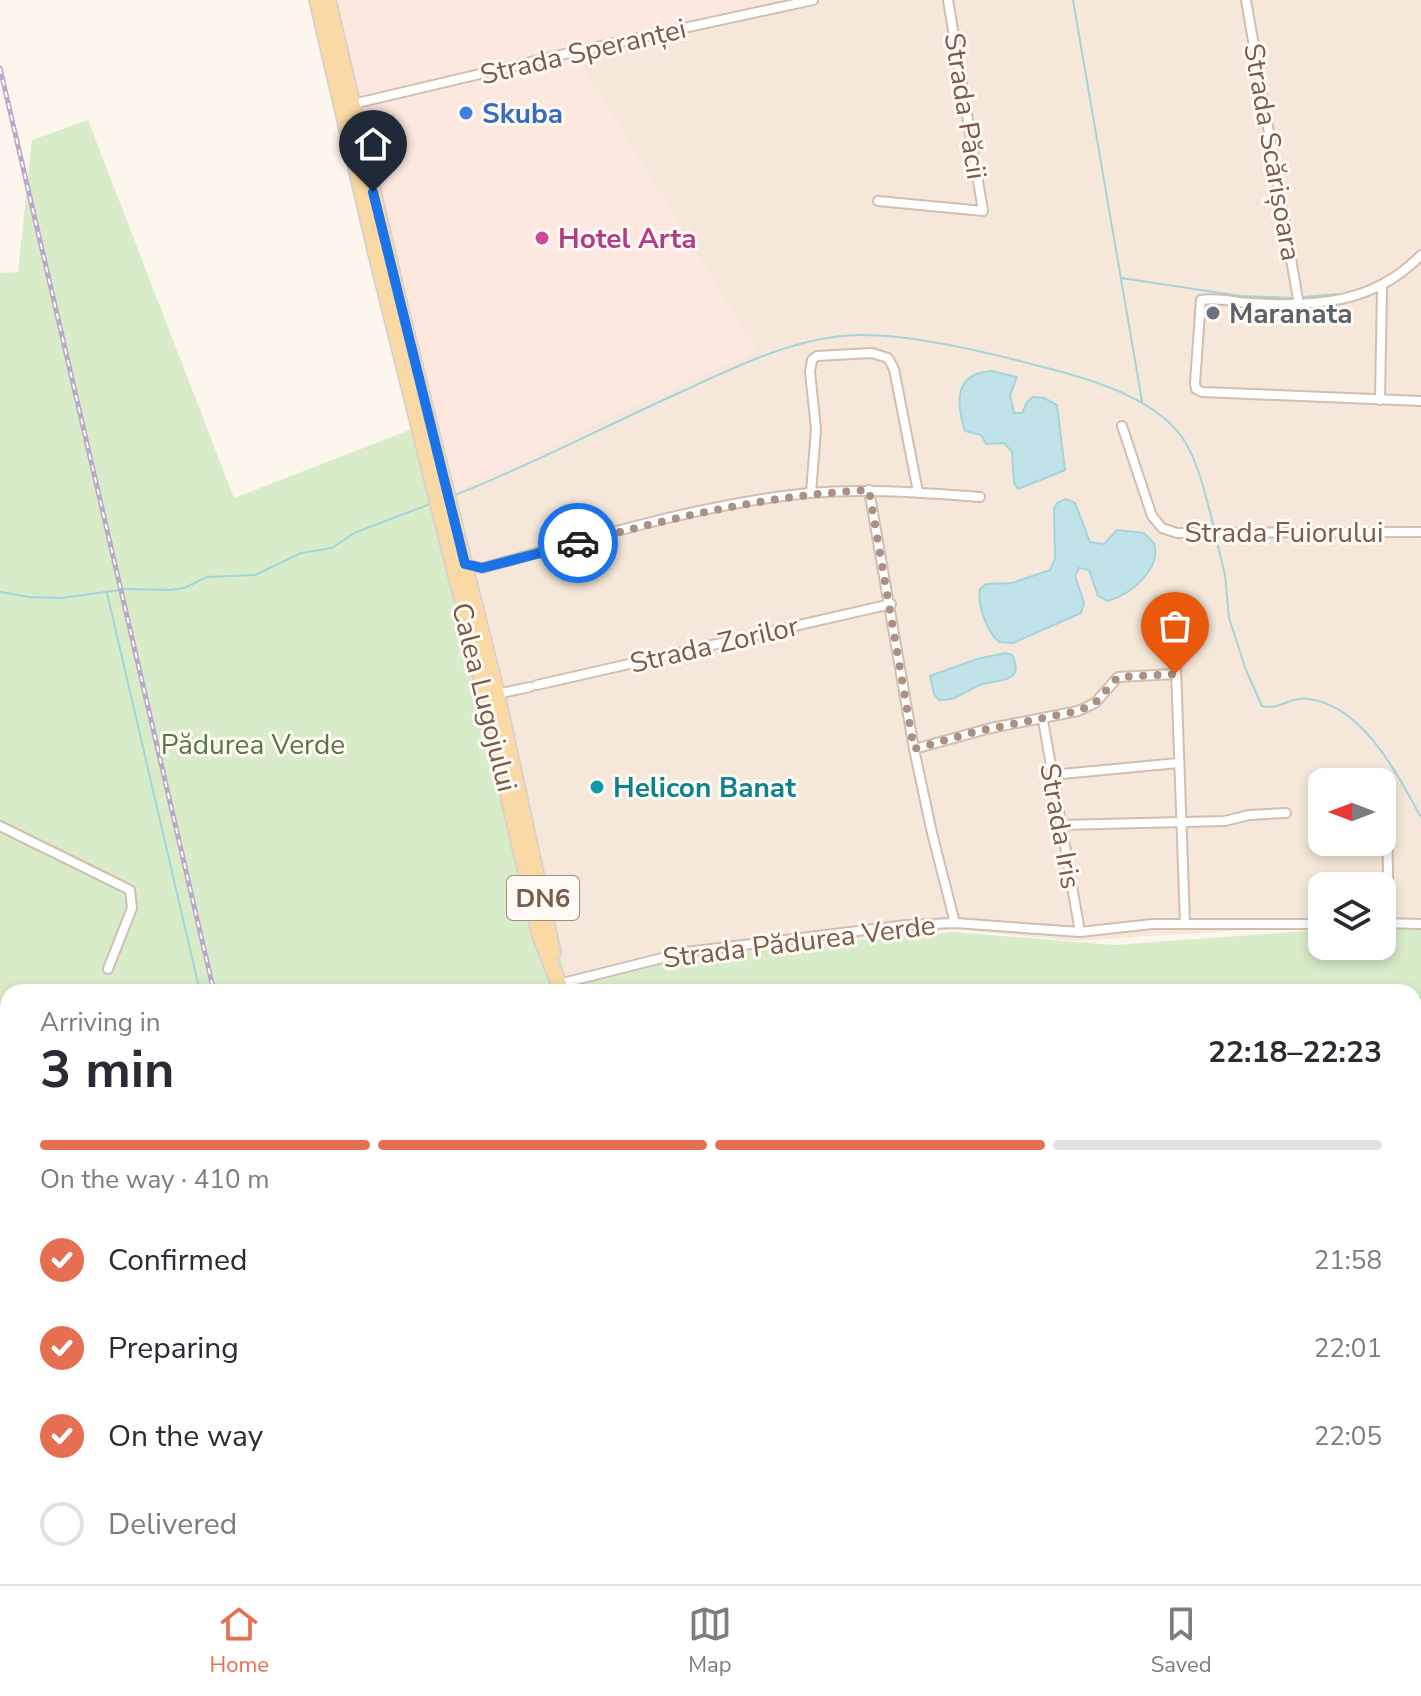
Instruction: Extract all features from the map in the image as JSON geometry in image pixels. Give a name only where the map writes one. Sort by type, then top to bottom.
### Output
[{"type":"main road","name":"Calea Lugojului","points":[[317,0],[377,258],[486,697],[540,936],[559,983]]},
{"type":"main road","name":"Calea Lugojului","points":[[328,0],[401,310],[497,694],[559,983]]},
{"type":"street","name":"Strada Speranței","points":[[353,104],[813,0]]},
{"type":"street","name":"Strada Păcii","points":[[878,201],[983,211],[948,0]]},
{"type":"street","name":"Strada Scărișoara","points":[[1246,0],[1299,305]]},
{"type":"street","points":[[1421,255],[1382,287],[1341,299],[1299,305],[1201,300],[1196,389],[1202,392],[1421,401]]},
{"type":"street","points":[[1380,400],[1382,287]]},
{"type":"street","points":[[811,493],[816,429],[810,372],[812,360],[817,356],[872,353],[888,358],[894,369],[918,492]]},
{"type":"street","name":"Strada Fuiorului","points":[[1122,426],[1155,521],[1171,532],[1421,532]]},
{"type":"street","points":[[465,564],[482,568],[700,511],[811,493],[869,490],[980,497]]},
{"type":"street","points":[[869,490],[914,749],[955,923]]},
{"type":"street","points":[[470,583],[482,568]]},
{"type":"street","name":"Strada Zorilor","points":[[497,694],[891,604]]},
{"type":"street","points":[[1174,611],[1185,924]]},
{"type":"street","points":[[914,749],[978,731],[1043,720],[1089,707],[1118,677],[1175,674]]},
{"type":"street","name":"Strada Iris","points":[[1043,720],[1080,932]]},
{"type":"street","points":[[1051,775],[1178,763]]},
{"type":"street","points":[[1060,825],[1225,821],[1249,815],[1286,813]]},
{"type":"street","points":[[0,826],[130,890],[132,908],[108,969]]},
{"type":"street","name":"Strada Pădurea Verde","points":[[559,983],[704,949],[869,928],[955,923],[1080,932],[1185,924],[1308,924]]},
{"type":"street","points":[[1396,923],[1421,924]]},
{"type":"shaded area","points":[[323,0],[813,0],[573,52],[757,352],[705,373],[452,491]]},
{"type":"shaded area","points":[[813,0],[1421,0],[1421,920],[1396,921],[1396,872],[1308,872],[1308,926],[1075,941],[953,929],[663,961],[568,984],[452,491],[705,373],[757,352],[573,52]]},
{"type":"green space","name":"Pădurea Verde","points":[[88,120],[234,498],[425,424],[452,491],[568,984],[0,984],[0,273],[18,272],[32,140]]},
{"type":"green space","name":"Pădurea Verde","points":[[1421,922],[1421,984],[576,984],[660,963],[783,947],[954,932],[1115,945],[1308,931],[1308,960],[1396,960],[1396,924]]},
{"type":"water","points":[[992,371],[1017,377],[1010,395],[1014,413],[1022,413],[1033,397],[1044,398],[1057,405],[1065,470],[1018,489],[1014,483],[1012,452],[1004,443],[986,444],[981,435],[965,431],[960,410],[964,383],[970,377]]},
{"type":"water","points":[[1066,499],[1075,503],[1090,542],[1104,544],[1117,530],[1144,533],[1154,543],[1155,553],[1149,571],[1126,593],[1108,601],[1098,596],[1089,570],[1079,568],[1075,576],[1084,603],[1081,613],[1013,643],[999,642],[984,617],[980,589],[986,584],[1012,583],[1050,570],[1055,559],[1054,508]]},
{"type":"water","points":[[1005,653],[1012,655],[1016,670],[1009,678],[983,684],[952,699],[939,700],[934,694],[930,676],[977,659]]},
{"type":"waterway","points":[[1073,0],[1142,401]]},
{"type":"waterway","points":[[1121,278],[1241,296],[1293,298]]},
{"type":"waterway","points":[[1304,297],[1337,294]]},
{"type":"waterway","points":[[455,495],[767,354],[813,341],[859,335],[951,345],[1022,362],[1104,385],[1144,404],[1162,416],[1188,447],[1200,476],[1214,528]]},
{"type":"waterway","points":[[0,592],[61,598],[127,589],[171,590],[184,588],[207,577],[255,575],[301,553],[332,548],[354,533],[430,504]]},
{"type":"waterway","points":[[1216,538],[1225,575],[1229,618],[1262,706],[1274,707],[1309,699],[1328,704],[1346,714],[1376,744],[1421,817]]},
{"type":"waterway","points":[[107,593],[198,984]]},
{"type":"railway","points":[[0,68],[212,984]]},
{"type":"way so far","points":[[578,543],[746,502],[811,493],[869,490],[914,749],[978,731],[1078,711],[1095,703],[1118,677],[1175,674]]},
{"type":"place","name":"Skuba","points":[[466,113]]},
{"type":"place","name":"Hotel Arta","points":[[542,238]]},
{"type":"place","name":"Maranata","points":[[1213,313]]},
{"type":"place","name":"Helicon Banat","points":[[597,787]]},
{"type":"route","points":[[373,192],[465,564],[482,568],[578,543]]}]
